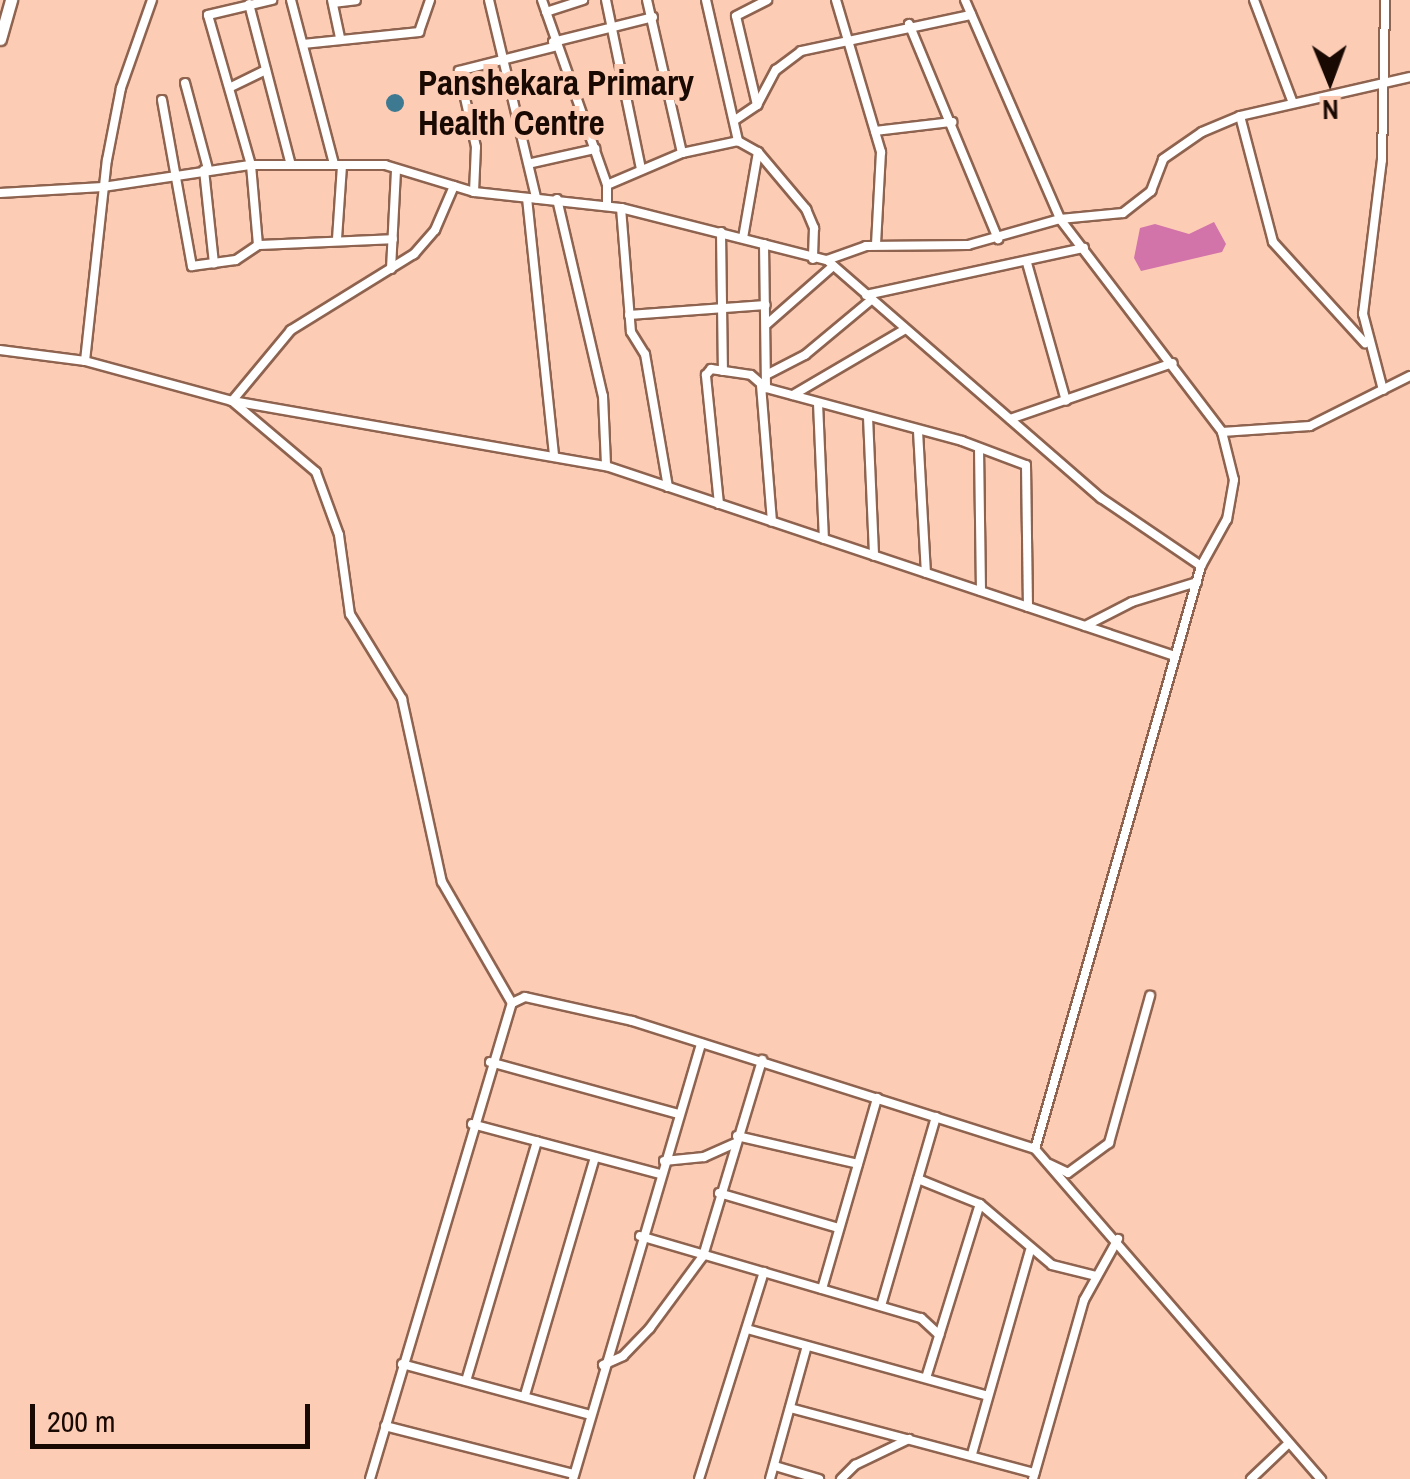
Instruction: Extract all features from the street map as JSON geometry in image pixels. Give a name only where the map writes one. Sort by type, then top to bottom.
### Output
[{"type":"street","points":[[0,40],[12,0]]},
{"type":"street","points":[[85,361],[103,188],[121,88],[152,0]]},
{"type":"street","points":[[162,100],[179,173],[187,258],[192,266],[249,255],[258,244],[250,165],[208,15],[272,0]]},
{"type":"street","points":[[291,0],[338,164],[337,239]]},
{"type":"street","points":[[340,38],[333,2],[356,0]]},
{"type":"street","points":[[303,44],[421,31],[430,0]]},
{"type":"street","points":[[488,0],[500,57],[532,163],[554,457]]},
{"type":"street","points":[[542,0],[553,44],[607,185],[606,206]]},
{"type":"street","points":[[546,12],[583,0]]},
{"type":"street","points":[[606,0],[615,28],[641,169]]},
{"type":"street","points":[[647,0],[682,153]]},
{"type":"street","points":[[706,0],[738,141]]},
{"type":"street","points":[[757,105],[736,16],[766,0]]},
{"type":"street","points":[[836,0],[850,38],[884,170],[876,244]]},
{"type":"street","points":[[965,0],[1060,219],[1222,432],[1234,480],[1227,519],[1196,582],[1035,1149]]},
{"type":"street","points":[[1254,0],[1293,103]]},
{"type":"street","points":[[1384,390],[1368,346],[1363,314],[1387,85],[1380,40],[1385,0]]},
{"type":"street","points":[[249,4],[292,165]]},
{"type":"street","points":[[735,120],[757,105],[788,58],[909,24],[971,15]]},
{"type":"street","points":[[474,192],[476,147],[458,75],[500,57],[653,17]]},
{"type":"street","points":[[909,24],[998,239]]},
{"type":"street","points":[[231,87],[266,70]]},
{"type":"street","points":[[768,324],[830,263],[876,244],[998,239],[1060,219],[1096,219],[1141,204],[1162,159],[1177,145],[1240,116],[1410,77]]},
{"type":"street","points":[[185,83],[206,170],[214,264]]},
{"type":"street","points":[[1240,116],[1273,242],[1368,346]]},
{"type":"street","points":[[875,130],[952,122]]},
{"type":"street","points":[[607,185],[682,153],[738,141],[758,152],[806,209],[814,228],[813,259]]},
{"type":"street","points":[[532,163],[595,149]]},
{"type":"street","points":[[743,238],[758,152]]},
{"type":"street","points":[[0,193],[103,188],[179,173],[250,165],[396,168],[474,192],[621,208],[830,263],[1100,498],[1201,566]]},
{"type":"street","points":[[391,270],[396,168]]},
{"type":"street","points":[[232,401],[291,330],[391,270],[426,242],[454,186]]},
{"type":"street","points":[[557,200],[603,396],[606,466]]},
{"type":"street","points":[[621,208],[634,339],[645,354],[668,487]]},
{"type":"street","points":[[721,232],[723,370]]},
{"type":"street","points":[[258,244],[393,240]]},
{"type":"street","points":[[764,244],[768,324],[768,374],[764,386],[772,522]]},
{"type":"street","points":[[768,374],[806,356],[868,298],[1084,248]]},
{"type":"street","points":[[1027,263],[1066,401]]},
{"type":"street","points":[[630,315],[766,306]]},
{"type":"street","points":[[792,395],[904,330]]},
{"type":"street","points":[[0,350],[85,361],[232,401],[606,466],[1175,656]]},
{"type":"street","points":[[1010,419],[1173,364]]},
{"type":"street","points":[[719,504],[706,375],[723,370],[756,376],[764,386],[818,404],[979,448],[1026,465],[1028,607]]},
{"type":"street","points":[[1222,432],[1310,426],[1410,376]]},
{"type":"street","points":[[232,401],[316,472],[339,535],[350,614],[402,699],[442,882],[456,916],[490,957],[512,1002],[490,1062],[370,1479]]},
{"type":"street","points":[[818,404],[824,539]]},
{"type":"street","points":[[868,418],[874,556]]},
{"type":"street","points":[[918,431],[926,573]]},
{"type":"street","points":[[979,448],[981,591]]},
{"type":"street","points":[[1084,626],[1132,602],[1196,582]]},
{"type":"street","points":[[1042,1160],[1068,1173],[1109,1143],[1150,996]]},
{"type":"street","points":[[512,1002],[525,997],[553,1002],[762,1060],[1035,1149],[1118,1238],[1321,1479]]},
{"type":"street","points":[[385,1426],[573,1476],[587,1414],[701,1043]]},
{"type":"street","points":[[602,1365],[624,1356],[650,1328],[703,1256],[762,1060]]},
{"type":"street","points":[[490,1062],[678,1114]]},
{"type":"street","points":[[822,1289],[876,1098]]},
{"type":"street","points":[[881,1306],[936,1117]]},
{"type":"street","points":[[472,1124],[660,1174]]},
{"type":"street","points":[[664,1161],[704,1157],[736,1140],[858,1164]]},
{"type":"street","points":[[466,1381],[537,1141]]},
{"type":"street","points":[[525,1395],[596,1156]]},
{"type":"street","points":[[918,1180],[980,1204],[1030,1251],[1052,1265],[1096,1276]]},
{"type":"street","points":[[719,1193],[840,1228]]},
{"type":"street","points":[[926,1378],[980,1204]]},
{"type":"street","points":[[640,1236],[920,1318],[939,1335]]},
{"type":"street","points":[[790,1408],[972,1454],[1034,1476],[1096,1276],[1118,1238]]},
{"type":"street","points":[[972,1454],[1030,1251]]},
{"type":"street","points":[[699,1479],[764,1272]]},
{"type":"street","points":[[747,1330],[988,1396]]},
{"type":"street","points":[[770,1479],[807,1346]]},
{"type":"street","points":[[402,1364],[587,1414]]},
{"type":"street","points":[[841,1479],[855,1464],[909,1438]]},
{"type":"street","points":[[1251,1479],[1289,1443]]},
{"type":"street","points":[[774,1466],[819,1479]]},
{"type":"shaded area","points":[[1214,222],[1226,244],[1222,252],[1141,271],[1134,258],[1140,228],[1155,224],[1189,234]]},
{"type":"place","name":"Panshekara Primary Health Centre","points":[[395,103]]}]
